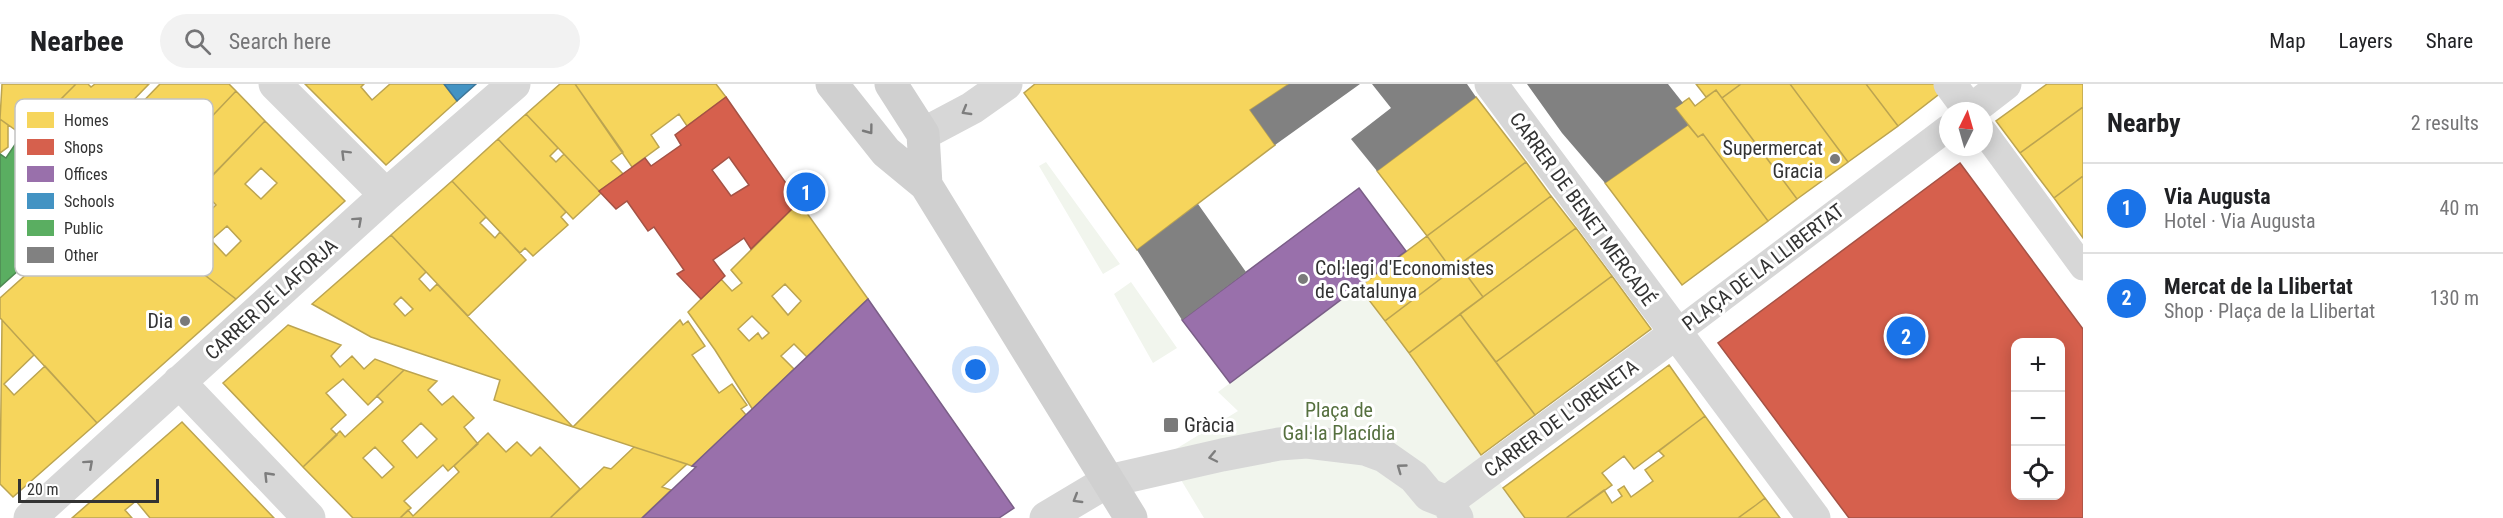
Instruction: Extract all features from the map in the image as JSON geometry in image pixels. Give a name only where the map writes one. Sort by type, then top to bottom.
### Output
[{"type":"main road","points":[[832,84],[886,152],[926,185],[1131,518]]},
{"type":"main road","points":[[891,84],[923,134],[926,185]]},
{"type":"street","points":[[275,84],[386,195]]},
{"type":"street","name":"CARRER DE LAFORJA","points":[[30,518],[386,195],[514,84]]},
{"type":"street","points":[[923,134],[972,108],[1006,84]]},
{"type":"street","name":"CARRER DE BENET MERCADÉ","points":[[1491,84],[1676,333]]},
{"type":"street","points":[[1950,84],[1963,102]]},
{"type":"street","points":[[1981,102],[2005,84]]},
{"type":"street","name":"PLAÇA DE LA LLIBERTAT","points":[[1814,518],[1676,333],[1939,135]]},
{"type":"street","points":[[1993,144],[2083,267]]},
{"type":"street","name":"CARRER DE L'ORENETA","points":[[1452,510],[1676,333]]},
{"type":"street","points":[[179,382],[309,518]]},
{"type":"street","points":[[1046,518],[1108,481],[1279,444],[1329,443],[1365,449],[1384,456],[1414,477],[1429,495],[1452,510]]},
{"type":"green space","points":[[1046,162],[1120,264],[1103,274],[1039,166]]},
{"type":"green space","points":[[1131,282],[1177,348],[1153,363],[1114,294]]},
{"type":"green space","name":"Plaça de Gal·la Placídia","points":[[1359,287],[1409,353],[1524,518],[1204,518],[1166,455],[1238,411],[1218,392]]},
{"type":"building: Homes","points":[[2,84],[76,84],[61,99],[15,99],[15,130],[0,119]]},
{"type":"building: Homes","points":[[76,84],[88,84],[91,87],[95,84],[149,84],[134,99],[61,99]]},
{"type":"building: Homes","points":[[160,84],[229,84],[236,91],[213,115],[213,99],[146,99]]},
{"type":"building: Homes","points":[[305,84],[364,84],[361,87],[372,100],[390,84],[444,84],[457,101],[386,165]]},
{"type":"building: Homes","points":[[560,84],[575,84],[623,152],[611,161],[623,174],[599,191],[526,114]]},
{"type":"building: Homes","points":[[575,84],[716,84],[726,97],[687,126],[679,114],[651,135],[659,147],[632,167]]},
{"type":"building: Homes","points":[[1035,84],[1289,84],[1250,110],[1275,145],[1137,250],[1024,93]]},
{"type":"building: Homes","points":[[1696,84],[1741,84],[1722,98],[1716,90],[1706,97]]},
{"type":"building: Homes","points":[[1741,84],[1790,84],[1848,162],[1797,199],[1722,98]]},
{"type":"building: Homes","points":[[1790,84],[1866,84],[1898,126],[1848,162]]},
{"type":"building: Homes","points":[[1866,84],[1944,84],[1947,88],[1898,126]]},
{"type":"building: Homes","points":[[2047,84],[2083,84],[2083,107],[2020,153],[1996,121]]},
{"type":"building: Homes","points":[[1716,90],[1797,199],[1768,221],[1703,134],[1698,137],[1675,108],[1689,98],[1695,106]]},
{"type":"building: Homes","points":[[236,91],[265,121],[213,175],[213,115]]},
{"type":"building: Homes","points":[[1476,97],[1526,162],[1427,236],[1377,171]]},
{"type":"building: Homes","points":[[2083,107],[2083,176],[2054,198],[2020,153]]},
{"type":"building: Homes","points":[[526,114],[558,148],[550,156],[556,162],[564,154],[601,193],[573,219],[498,139]]},
{"type":"building: Homes","points":[[0,119],[8,125],[8,147],[0,153]]},
{"type":"building: Homes","points":[[265,121],[345,201],[236,299],[206,276],[213,276],[213,242],[226,256],[241,241],[227,226],[213,238],[213,208],[216,205],[213,202],[213,175]],"holes":[[[261,168],[277,183],[261,199],[245,184]]]},
{"type":"building: Homes","points":[[1688,125],[1698,137],[1703,134],[1768,221],[1682,285],[1605,183]]},
{"type":"building: Homes","points":[[498,139],[566,212],[561,217],[568,225],[533,256],[525,248],[520,253],[452,181]]},
{"type":"building: Homes","points":[[1526,162],[1551,196],[1452,270],[1427,236]]},
{"type":"building: Homes","points":[[2083,176],[2083,238],[2054,198]]},
{"type":"building: Homes","points":[[452,181],[486,217],[480,223],[495,238],[500,232],[526,260],[468,316],[391,235]]},
{"type":"building: Homes","points":[[1551,196],[1576,228],[1483,297],[1459,265]]},
{"type":"building: Homes","points":[[799,202],[868,299],[807,357],[794,344],[781,356],[794,369],[753,410],[688,312],[721,279],[732,291],[742,283],[731,270]],"holes":[[[785,284],[801,301],[788,315],[772,296]],[[752,316],[769,333],[762,339],[758,333],[749,341],[738,329]]]},
{"type":"building: Homes","points":[[1576,228],[1612,276],[1496,362],[1460,314]]},
{"type":"building: Homes","points":[[391,235],[426,272],[419,279],[430,291],[437,284],[573,427],[494,400],[500,380],[371,337],[312,304]],"holes":[[[401,297],[413,309],[405,316],[394,304]]]},
{"type":"building: Homes","points":[[1427,236],[1452,270],[1385,321],[1359,287]]},
{"type":"building: Homes","points":[[1459,265],[1483,297],[1409,353],[1385,321]]},
{"type":"building: Homes","points":[[24,276],[206,276],[236,299],[97,423],[0,318],[0,298]]},
{"type":"building: Homes","points":[[1612,276],[1651,329],[1535,415],[1496,362]]},
{"type":"building: Homes","points":[[1460,314],[1535,415],[1481,455],[1409,353]]},
{"type":"building: Homes","points":[[2,320],[34,355],[4,384],[14,395],[45,366],[97,423],[13,497],[0,484]]},
{"type":"building: Homes","points":[[680,320],[683,325],[688,321],[705,346],[692,355],[719,393],[732,384],[747,405],[741,409],[746,415],[692,466],[573,427]]},
{"type":"building: Homes","points":[[288,325],[341,345],[331,356],[340,367],[352,356],[364,369],[375,359],[404,370],[368,405],[343,379],[326,393],[346,415],[331,429],[337,435],[303,467],[223,383]]},
{"type":"building: Homes","points":[[1669,365],[1705,416],[1634,469],[1624,456],[1602,473],[1612,485],[1566,518],[1525,518],[1503,488]]},
{"type":"building: Homes","points":[[404,370],[437,381],[428,390],[442,405],[453,396],[474,418],[464,427],[478,444],[448,471],[443,465],[404,501],[411,508],[400,518],[353,518],[303,467],[340,431],[345,437],[383,402],[377,396]],"holes":[[[421,423],[437,439],[417,458],[402,441]],[[375,447],[394,467],[382,478],[363,458]]]},
{"type":"building: Homes","points":[[1705,416],[1765,498],[1756,505],[1738,518],[1566,518],[1604,490],[1612,503],[1622,496],[1618,490],[1624,486],[1631,497],[1653,481],[1645,470],[1664,456],[1659,451]]},
{"type":"building: Homes","points":[[182,422],[274,518],[150,518],[136,501],[125,510],[132,518],[72,518]]},
{"type":"building: Homes","points":[[488,433],[506,452],[517,442],[531,456],[540,447],[580,489],[550,518],[400,518],[408,510],[413,516],[459,472],[454,466]]},
{"type":"building: Homes","points":[[634,447],[687,464],[662,487],[671,490],[642,518],[550,518],[604,467],[611,469]]},
{"type":"building: Homes","points":[[1765,498],[1780,518],[1738,518],[1756,505]]},
{"type":"building: Shops","points":[[726,97],[799,202],[751,249],[744,238],[713,260],[725,276],[701,299],[677,274],[684,270],[654,227],[648,231],[627,201],[616,209],[599,191],[645,158],[651,166],[681,145],[675,135]],"holes":[[[729,157],[749,185],[731,196],[712,170]]]},
{"type":"building: Shops","points":[[1960,163],[2083,329],[2083,518],[1849,518],[1718,343]]},
{"type":"building: Offices","name":"Col·legi d'Economistes de Catalunya","points":[[1359,188],[1406,251],[1230,383],[1182,320]]},
{"type":"building: Offices","points":[[868,299],[1014,508],[999,518],[642,518],[696,467],[692,466]]},
{"type":"building: Schools","points":[[444,84],[476,84],[457,101]]},
{"type":"building: Public","points":[[15,144],[15,274],[0,287],[0,154],[6,158]]},
{"type":"building: Other","points":[[1289,84],[1360,84],[1275,145],[1250,110]]},
{"type":"building: Other","points":[[1372,84],[1467,84],[1476,97],[1377,171],[1351,139],[1391,108]]},
{"type":"building: Other","points":[[1527,84],[1668,84],[1683,103],[1675,108],[1688,125],[1605,183],[1562,133]]},
{"type":"building: Other","points":[[1198,204],[1246,272],[1182,320],[1137,250]]},
{"type":"place","name":"Supermercat Gracia","points":[[1835,159]]},
{"type":"place","name":"Via Augusta","points":[[806,192]]},
{"type":"place","name":"Col·legi d'Economistes de Catalunya","points":[[1303,279]]},
{"type":"place","name":"Dia","points":[[185,321]]},
{"type":"place","name":"Mercat de la Llibertat","points":[[1906,336]]},
{"type":"place","name":"Gràcia","points":[[1171,425]]}]
